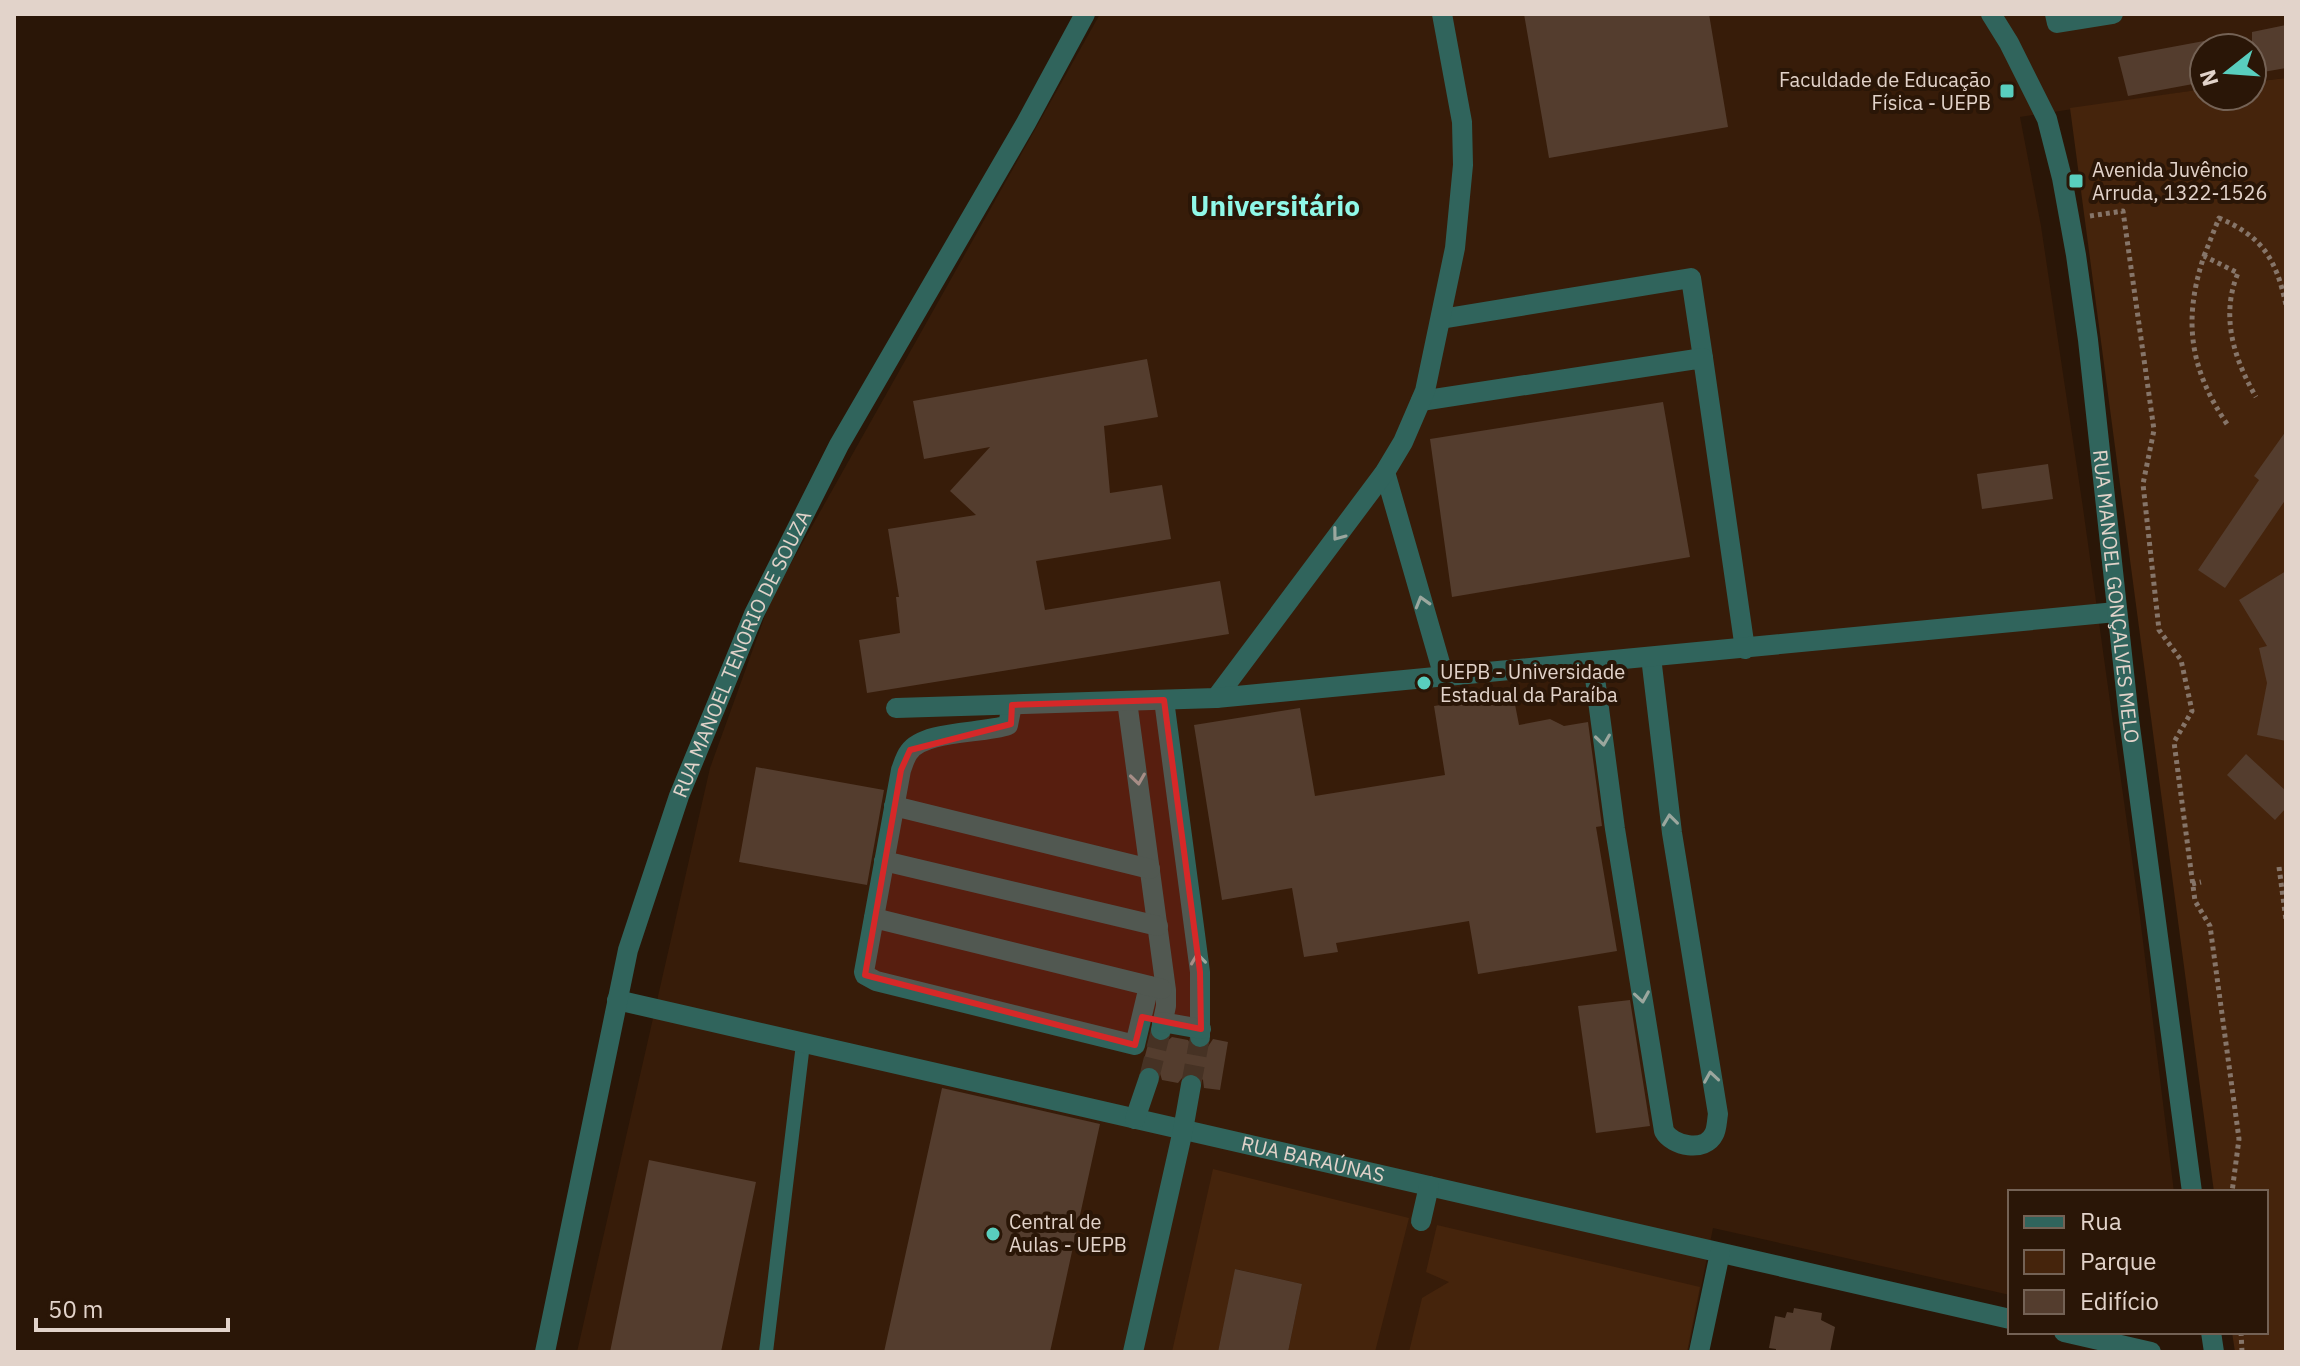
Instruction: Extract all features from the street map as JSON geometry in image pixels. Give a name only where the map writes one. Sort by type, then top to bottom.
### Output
[{"type":"street","name":"RUA MANOEL TENORIO DE SOUZA","points":[[545,1352],[628,950],[679,796],[754,614],[839,445],[1026,123],[1085,14]]},
{"type":"street","points":[[1216,698],[1385,472],[1403,442],[1421,401],[1455,248],[1463,165],[1462,122],[1442,14]]},
{"type":"street","name":"RUA MANOEL GONÇALVES MELO","points":[[1991,14],[2047,119],[2070,220],[2088,340],[2116,612],[2192,1190]]},
{"type":"street","points":[[2055,14],[2057,23],[2113,14]]},
{"type":"street","points":[[1441,319],[1691,278],[1745,649]]},
{"type":"street","points":[[1421,401],[1703,358]]},
{"type":"street","points":[[1385,472],[1444,677]]},
{"type":"street","points":[[896,708],[1216,698],[2116,612]]},
{"type":"street","points":[[1593,663],[1615,829],[1664,1131],[1668,1139],[1683,1145],[1707,1141],[1714,1134],[1718,1114],[1672,833],[1651,657]]},
{"type":"street","points":[[874,918],[1157,988],[1166,1006],[1162,1026],[1200,1033],[1200,972],[1164,700]]},
{"type":"street","points":[[1012,705],[1008,725],[926,740],[910,750],[901,770],[864,972],[868,978],[1135,1045],[1157,988],[1158,926],[1127,701]]},
{"type":"street","points":[[894,806],[1150,869]]},
{"type":"street","points":[[884,861],[1158,926]]},
{"type":"street","name":"RUA BARAÚNAS","points":[[617,1000],[2008,1319]]},
{"type":"street","points":[[1135,1119],[1149,1078]]},
{"type":"street","points":[[1133,1352],[1191,1085]]},
{"type":"street","points":[[1421,1221],[1429,1186]]},
{"type":"street","points":[[1699,1352],[1720,1253]]},
{"type":"street","points":[[2073,1334],[2151,1352]]},
{"type":"lane","points":[[766,1352],[803,1044]]},
{"type":"path","points":[[2070,220],[2123,211],[2154,430],[2143,487],[2159,630],[2181,660],[2192,711],[2174,742],[2195,901],[2210,926],[2239,1139],[2232,1190]]},
{"type":"path","points":[[2227,424],[2202,378],[2192,346],[2193,288],[2219,218],[2245,229],[2274,263],[2286,305]]},
{"type":"path","points":[[2204,256],[2238,273],[2231,289],[2228,311],[2243,375],[2256,397]]},
{"type":"path","points":[[2143,487],[2152,487]]},
{"type":"path","points":[[2279,867],[2286,920]]},
{"type":"path","points":[[2192,884],[2201,882]]},
{"type":"highlighted area","points":[[1164,700],[1200,972],[1201,1029],[1142,1017],[1135,1045],[865,975],[901,770],[910,750],[1011,724],[1012,705]]},
{"type":"shaded area","name":"UEPB - Universidade Estadual da Paraíba","points":[[1100,14],[2286,14],[2286,78],[2268,80],[2268,32],[2188,32],[2188,91],[2020,117],[2041,226],[2083,508],[2139,909],[2174,1190],[2008,1190],[2008,1295],[1713,1228],[1688,1352],[577,1352],[710,768],[771,599]]},
{"type":"green space","points":[[2286,78],[2286,1352],[2235,1352],[2232,1334],[2268,1334],[2268,1190],[2214,1190],[2070,108],[2188,91],[2188,112],[2268,112],[2268,80]]},
{"type":"green space","points":[[1213,1169],[1409,1218],[1375,1352],[1288,1352],[1302,1284],[1236,1269],[1218,1352],[1172,1352]]},
{"type":"green space","points":[[1437,1225],[1700,1287],[1687,1352],[1409,1352],[1422,1298],[1449,1282],[1426,1272]]},
{"type":"building","points":[[1524,14],[1709,14],[1728,127],[1549,158]]},
{"type":"building","points":[[2286,25],[2286,68],[2268,71],[2268,32],[2252,32]]},
{"type":"building","points":[[2188,44],[2188,85],[2128,96],[2118,57]]},
{"type":"building","points":[[1147,359],[1158,417],[1104,426],[1110,493],[1162,485],[1171,539],[1036,561],[1045,610],[1220,581],[1229,634],[867,693],[859,640],[900,633],[896,597],[899,597],[888,529],[976,515],[950,491],[990,447],[924,459],[913,401]]},
{"type":"building","points":[[1663,402],[1690,557],[1452,597],[1430,439]]},
{"type":"building","points":[[2286,431],[2286,499],[2225,588],[2198,570],[2259,480],[2254,476]]},
{"type":"building","points":[[2048,464],[2053,499],[1982,509],[1977,474]]},
{"type":"building","points":[[2286,571],[2286,741],[2257,735],[2267,683],[2259,648],[2267,646],[2239,600]]},
{"type":"building","points":[[1513,694],[1519,725],[1550,719],[1564,726],[1588,722],[1602,826],[1596,827],[1617,951],[1478,974],[1469,921],[1336,943],[1338,952],[1304,957],[1292,888],[1222,900],[1194,725],[1300,708],[1315,796],[1445,775],[1434,706]]},
{"type":"building","points":[[2246,754],[2286,791],[2286,808],[2275,820],[2227,775]]},
{"type":"building","points":[[756,767],[884,790],[867,885],[739,862]]},
{"type":"building","points":[[1630,1000],[1650,1126],[1596,1133],[1578,1006]]},
{"type":"building","points":[[1150,1037],[1159,1043],[1172,1037],[1188,1040],[1193,1048],[1199,1050],[1207,1048],[1213,1039],[1228,1042],[1220,1090],[1204,1088],[1203,1080],[1194,1072],[1186,1073],[1178,1083],[1162,1080],[1154,1066],[1142,1067]]},
{"type":"building","name":"Central de Aulas - UEPB","points":[[942,1088],[1100,1124],[1050,1352],[884,1352]]},
{"type":"building","points":[[649,1160],[756,1182],[721,1352],[610,1352]]},
{"type":"building","points":[[1235,1269],[1302,1284],[1288,1352],[1218,1352]]},
{"type":"building","points":[[1794,1308],[1822,1313],[1821,1320],[1835,1327],[1830,1352],[1776,1352],[1776,1349],[1769,1348],[1775,1316],[1785,1318],[1787,1312],[1793,1313]]},
{"type":"tunnel","points":[[1149,1078],[1161,1030]]},
{"type":"tunnel","points":[[1191,1085],[1200,1037]]},
{"type":"place","name":"Faculdade de Educação Física - UEPB","points":[[2007,91]]},
{"type":"place","name":"Avenida Juvêncio Arruda, 1322-1526","points":[[2076,181]]},
{"type":"place","name":"UEPB - Universidade Estadual da Paraíba","points":[[1424,683]]},
{"type":"place","name":"Central de Aulas - UEPB","points":[[993,1234]]},
{"type":"district","name":"Universitário","points":[[1275,206]]}]
